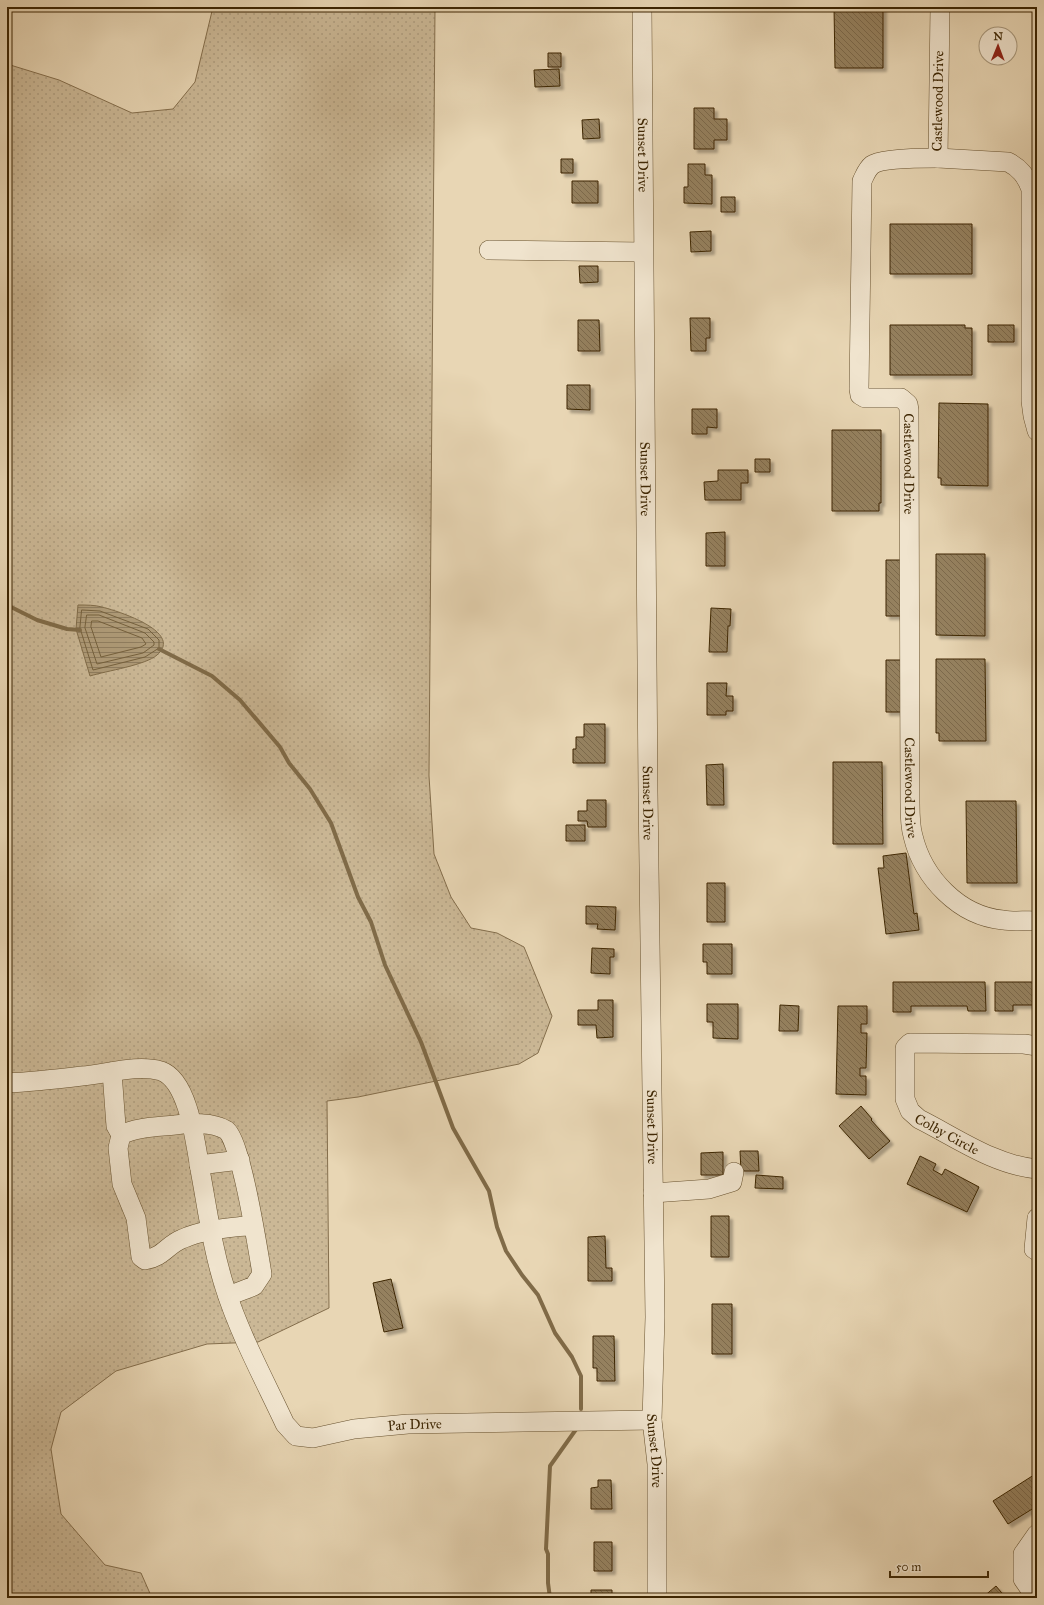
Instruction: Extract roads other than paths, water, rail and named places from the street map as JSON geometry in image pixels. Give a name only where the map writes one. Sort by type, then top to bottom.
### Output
[{"type":"street","name":"Sunset Drive","points":[[642,7],[643,252],[654,1317],[652,1420],[657,1464],[657,1598]]},
{"type":"street","name":"Castlewood Drive","points":[[940,7],[938,158],[884,161],[873,164],[866,172],[862,181],[860,395],[865,398],[901,398],[908,404],[909,410],[910,822],[918,853],[937,884],[948,896],[981,915],[1003,920],[1037,920]]},
{"type":"street","points":[[938,158],[1008,162],[1017,167],[1027,178],[1032,189],[1032,401],[1033,416],[1037,431]]},
{"type":"street","points":[[489,250],[643,252]]},
{"type":"street","name":"Colby Circle","points":[[1037,1046],[1024,1044],[910,1043],[905,1048],[905,1099],[910,1111],[919,1119],[995,1158],[1022,1168],[1037,1169]]},
{"type":"street","name":"Par Drive","points":[[7,1083],[131,1070],[161,1072],[173,1080],[180,1089],[191,1123],[215,1251],[228,1296],[242,1332],[285,1424],[296,1436],[313,1438],[354,1428],[408,1424],[652,1420]]},
{"type":"street","points":[[112,1072],[116,1126],[121,1135],[118,1148],[122,1184],[136,1218],[141,1257],[145,1260],[160,1256],[180,1239],[211,1231],[253,1225]]},
{"type":"street","points":[[121,1135],[128,1131],[144,1128],[191,1123],[225,1130],[231,1135],[240,1160],[262,1274],[254,1286],[228,1296]]},
{"type":"street","points":[[199,1166],[240,1160]]},
{"type":"street","points":[[653,1193],[709,1189],[732,1182],[734,1172]]},
{"type":"street","points":[[1035,1250],[1037,1218]]},
{"type":"street","points":[[1036,1598],[1023,1579],[1023,1554],[1037,1534]]},
{"type":"water","points":[[78,605],[99,606],[134,618],[156,631],[162,638],[163,646],[157,655],[152,659],[90,676],[76,629]]},
{"type":"waterway","points":[[7,605],[37,620],[67,629],[80,630]]},
{"type":"waterway","points":[[159,649],[212,676],[240,700],[280,747],[289,763],[310,789],[331,823],[358,897],[371,922],[385,965],[421,1042],[453,1128],[489,1191],[497,1227],[506,1251],[538,1295],[555,1333],[572,1357],[581,1376],[581,1409]]},
{"type":"waterway","points":[[550,1598],[548,1583],[548,1554],[546,1549],[550,1466],[577,1428]]}]
